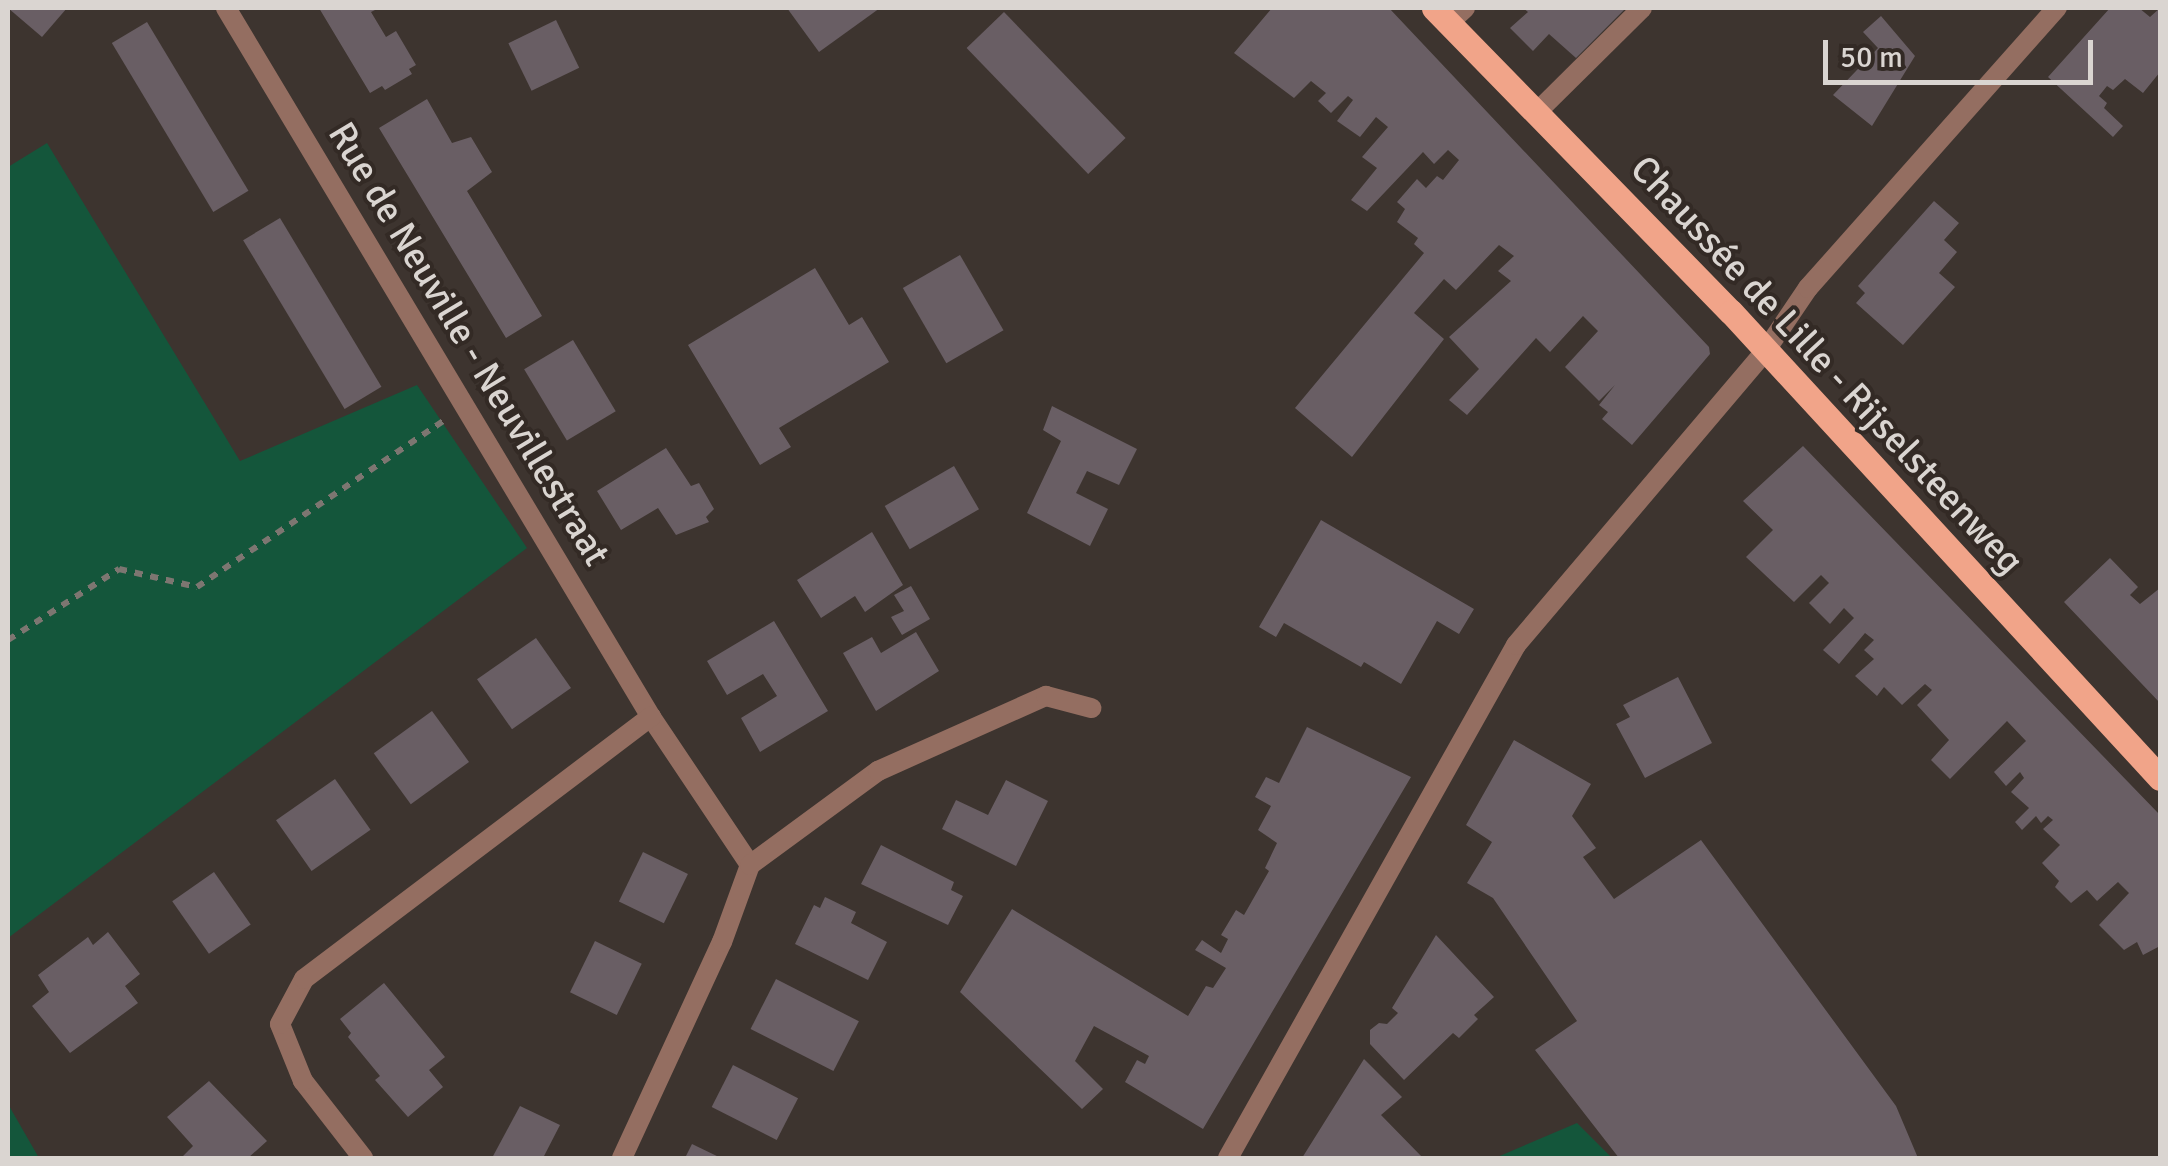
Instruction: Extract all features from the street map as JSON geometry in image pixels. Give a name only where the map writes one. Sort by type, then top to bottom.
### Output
[{"type":"main road","name":"Chaussée de Lille - Rijselsteenweg","points":[[1449,13],[1536,113],[1766,350],[2160,778]]},
{"type":"street","name":"Rue de Neuville - Neuvillestraat","points":[[226,8],[651,717],[750,865]]},
{"type":"street","points":[[1536,113],[1642,8]]},
{"type":"street","points":[[1228,1158],[1516,645],[1766,350],[1808,288],[2057,8]]},
{"type":"street","points":[[622,1158],[722,942],[750,865],[878,771],[1046,696],[1091,708]]},
{"type":"street","points":[[363,1158],[303,1080],[280,1024],[304,979],[651,717]]},
{"type":"path","points":[[8,640],[119,569],[196,587],[465,406]]},
{"type":"green space","points":[[47,143],[240,461],[417,385],[527,548],[8,938],[8,167]]},
{"type":"green space","points":[[8,1104],[39,1158],[8,1158]]},
{"type":"green space","points":[[1577,1123],[1612,1158],[1495,1158]]},
{"type":"building","points":[[8,8],[67,8],[42,37]]},
{"type":"building","points":[[319,8],[379,8],[371,12],[386,37],[396,31],[416,65],[409,69],[412,74],[385,90],[382,86],[370,93]]},
{"type":"building","points":[[787,8],[880,8],[819,52]]},
{"type":"building","points":[[1272,8],[1389,8],[1709,347],[1710,354],[1632,445],[1602,419],[1608,412],[1599,405],[1615,385],[1599,401],[1565,367],[1598,331],[1583,316],[1550,352],[1536,338],[1467,415],[1449,400],[1479,369],[1449,337],[1511,281],[1498,271],[1514,256],[1499,245],[1456,290],[1444,279],[1414,313],[1444,339],[1352,457],[1295,408],[1424,253],[1414,244],[1418,238],[1397,222],[1405,209],[1397,202],[1417,179],[1426,188],[1437,176],[1443,180],[1459,160],[1448,150],[1434,164],[1423,152],[1367,211],[1351,200],[1377,168],[1362,157],[1388,127],[1376,117],[1360,137],[1337,121],[1353,100],[1348,96],[1331,113],[1318,101],[1326,93],[1311,81],[1294,98],[1234,53]]},
{"type":"building","points":[[1523,8],[1626,8],[1576,58],[1549,34],[1533,51],[1510,28],[1528,12]]},
{"type":"building","points":[[2110,8],[2139,8],[2150,17],[2160,8],[2160,72],[2143,93],[2125,79],[2113,90],[2107,86],[2099,96],[2107,103],[2104,108],[2123,126],[2113,137],[2048,77]]},
{"type":"building","points":[[1004,12],[1126,138],[1088,174],[967,48]]},
{"type":"building","points":[[1881,16],[1915,56],[1872,126],[1833,95],[1878,48],[1863,32]]},
{"type":"building","points":[[556,20],[579,68],[532,91],[508,43]]},
{"type":"building","points":[[147,22],[248,191],[213,212],[112,43]]},
{"type":"building","points":[[427,99],[452,143],[471,137],[492,172],[467,191],[542,316],[506,338],[379,128]]},
{"type":"building","points":[[1934,201],[1959,223],[1944,240],[1957,252],[1939,273],[1955,287],[1903,345],[1856,303],[1865,293],[1858,286]]},
{"type":"building","points":[[280,218],[381,387],[345,409],[243,240]]},
{"type":"building","points":[[960,255],[1004,330],[946,363],[903,288]]},
{"type":"building","points":[[815,268],[849,325],[862,317],[889,362],[779,428],[791,447],[760,465],[688,345]]},
{"type":"building","points":[[573,340],[616,411],[567,441],[524,369]]},
{"type":"building","points":[[1052,406],[1137,449],[1119,485],[1087,471],[1076,493],[1108,509],[1090,546],[1027,513],[1061,441],[1043,430]]},
{"type":"building","points":[[1803,446],[2160,815],[2160,946],[2143,955],[2137,942],[2124,950],[2099,925],[2129,893],[2118,882],[2097,901],[2087,890],[2071,903],[2055,887],[2059,881],[2042,863],[2060,845],[2043,829],[2053,820],[2048,816],[2041,823],[2036,816],[2022,830],[2015,822],[2029,808],[2011,792],[2024,778],[2020,772],[2006,786],[1994,772],[2026,741],[2007,721],[1950,779],[1931,760],[1949,740],[1917,705],[1932,690],[1925,684],[1902,705],[1884,687],[1877,696],[1855,676],[1874,659],[1864,650],[1874,640],[1865,633],[1839,664],[1823,650],[1854,618],[1844,608],[1830,624],[1809,603],[1829,583],[1821,575],[1794,602],[1746,557],[1773,530],[1743,501]]},
{"type":"building","points":[[666,448],[691,486],[699,483],[714,509],[706,517],[709,522],[676,535],[658,508],[621,530],[597,491]]},
{"type":"building","points":[[954,466],[979,509],[910,549],[885,506]]},
{"type":"building","points":[[1321,520],[1474,609],[1459,634],[1437,621],[1401,684],[1364,662],[1361,667],[1284,623],[1276,637],[1259,627]]},
{"type":"building","points":[[872,532],[903,585],[865,612],[855,596],[821,618],[797,580]]},
{"type":"building","points":[[2110,558],[2138,587],[2130,595],[2140,604],[2160,588],[2160,703],[2064,602]]},
{"type":"building","points":[[911,586],[930,619],[902,635],[891,617],[904,611],[894,595]]},
{"type":"building","points":[[774,621],[828,711],[760,752],[741,718],[777,696],[763,674],[727,695],[707,661]]},
{"type":"building","points":[[916,632],[939,671],[876,711],[843,653],[872,637],[881,653]]},
{"type":"building","points":[[536,638],[571,688],[512,729],[477,679]]},
{"type":"building","points":[[1678,677],[1712,743],[1645,778],[1616,724],[1630,717],[1623,705]]},
{"type":"building","points":[[432,711],[469,762],[411,804],[374,753]]},
{"type":"building","points":[[1307,727],[1411,777],[1203,1129],[1125,1082],[1137,1060],[1145,1064],[1149,1056],[1094,1026],[1075,1061],[1103,1089],[1082,1109],[960,992],[1012,909],[1188,1016],[1206,986],[1213,988],[1226,968],[1195,950],[1202,940],[1221,953],[1228,939],[1221,935],[1236,910],[1244,915],[1269,871],[1265,868],[1277,843],[1258,830],[1271,806],[1255,797],[1266,777],[1279,783]]},
{"type":"building","points":[[1514,740],[1591,784],[1572,816],[1596,848],[1583,857],[1614,899],[1701,840],[1896,1106],[1918,1158],[1619,1158],[1535,1050],[1577,1021],[1493,898],[1467,883],[1492,842],[1466,825]]},
{"type":"building","points":[[335,779],[371,830],[312,871],[276,820]]},
{"type":"building","points":[[1006,780],[1048,801],[1016,866],[942,829],[956,800],[988,815]]},
{"type":"building","points":[[881,845],[954,882],[951,890],[963,896],[948,925],[861,884]]},
{"type":"building","points":[[643,852],[688,874],[664,923],[619,901]]},
{"type":"building","points":[[214,872],[251,924],[209,954],[172,901]]},
{"type":"building","points":[[825,897],[856,912],[851,923],[887,942],[868,980],[795,944],[814,905],[820,908]]},
{"type":"building","points":[[108,932],[140,974],[125,986],[138,1003],[70,1053],[32,1006],[49,992],[38,975],[88,937],[93,945]]},
{"type":"building","points":[[1436,935],[1494,997],[1474,1015],[1478,1019],[1459,1038],[1453,1033],[1404,1080],[1370,1044],[1370,1030],[1379,1023],[1387,1024],[1398,1013],[1392,1008]]},
{"type":"building","points":[[595,941],[642,964],[617,1015],[570,992]]},
{"type":"building","points":[[776,979],[859,1021],[833,1071],[751,1029]]},
{"type":"building","points":[[384,983],[445,1057],[429,1070],[443,1087],[408,1117],[375,1080],[380,1076],[348,1037],[351,1033],[340,1019]]},
{"type":"building","points":[[1364,1059],[1402,1097],[1381,1115],[1423,1158],[1302,1158]]},
{"type":"building","points":[[733,1065],[798,1098],[777,1140],[712,1107]]},
{"type":"building","points":[[209,1081],[267,1141],[248,1158],[181,1158],[193,1146],[167,1117]]},
{"type":"building","points":[[520,1106],[560,1125],[543,1158],[492,1158]]},
{"type":"building","points":[[692,1144],[721,1158],[685,1158]]}]
